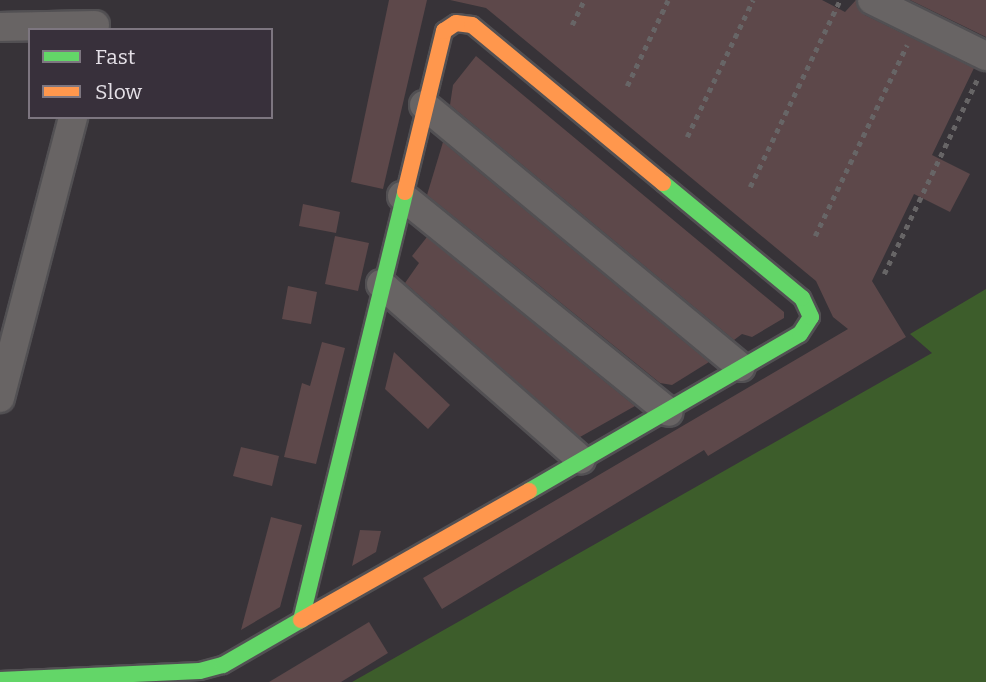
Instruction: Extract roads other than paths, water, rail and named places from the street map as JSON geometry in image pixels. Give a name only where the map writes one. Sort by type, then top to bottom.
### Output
[{"type":"street","points":[[872,0],[918,22],[983,65]]},
{"type":"street","points":[[0,27],[97,18]]},
{"type":"street","points":[[0,680],[200,671],[223,665],[669,412],[800,334],[811,317],[802,298],[472,25],[456,23],[444,31],[402,196],[302,620]]},
{"type":"street","points":[[424,106],[741,367]]},
{"type":"street","points":[[0,398],[72,119]]},
{"type":"street","points":[[402,196],[669,412]]},
{"type":"street","points":[[381,284],[581,460]]}]
